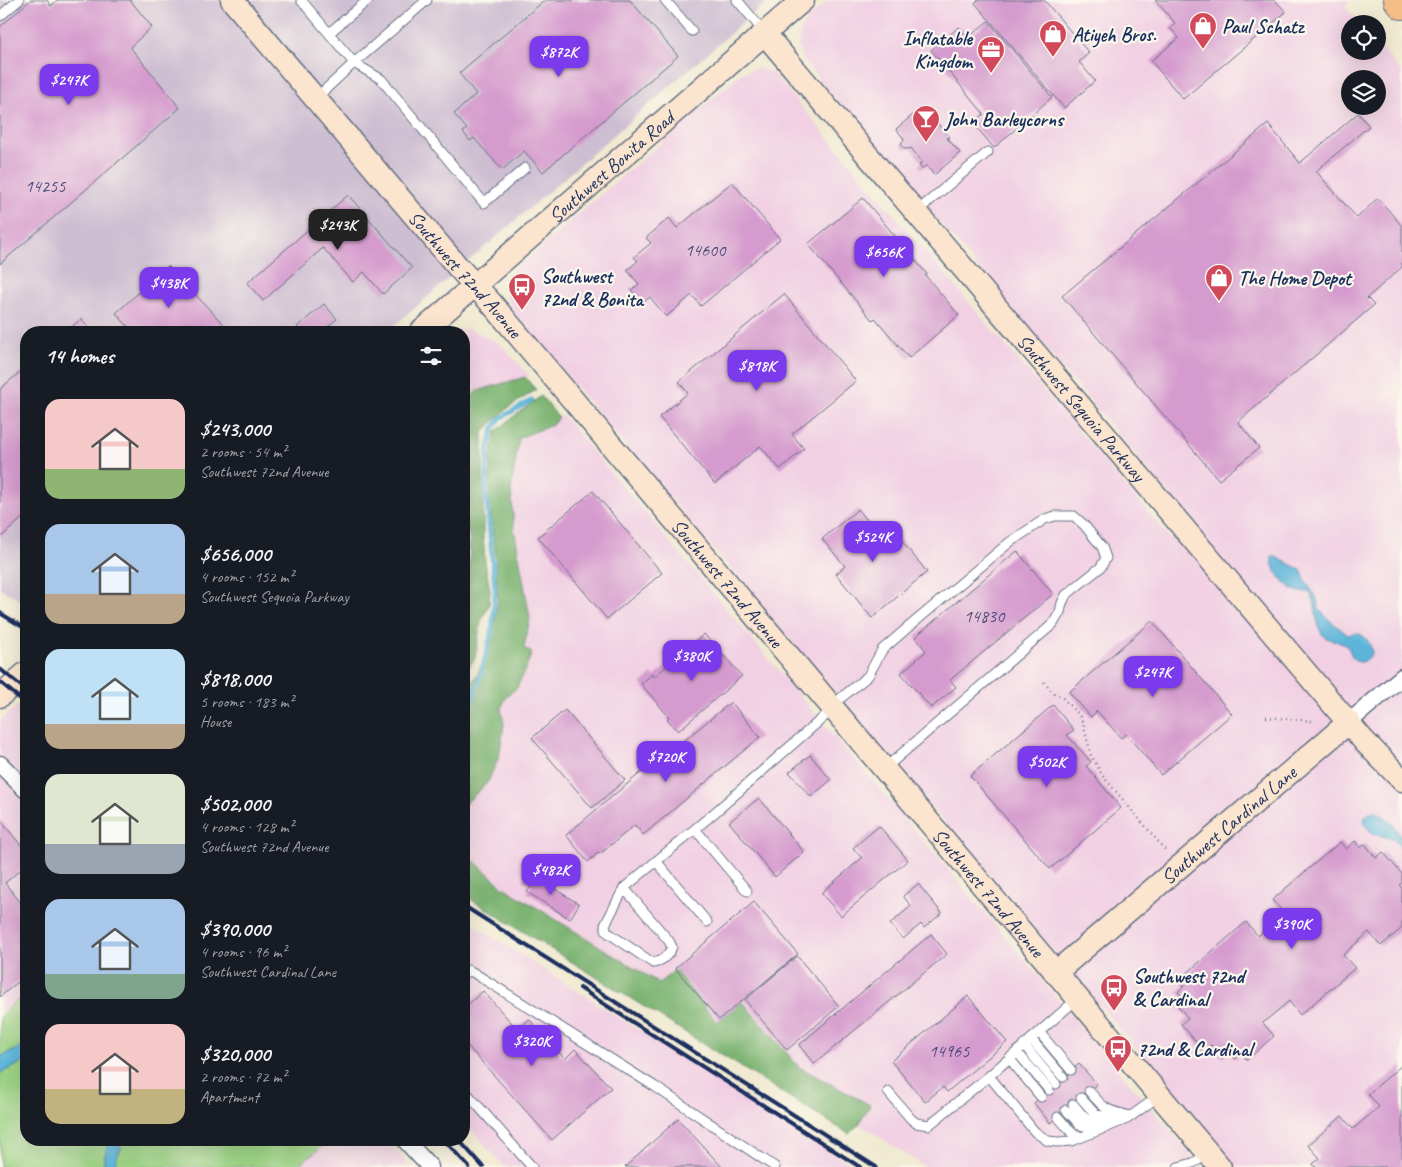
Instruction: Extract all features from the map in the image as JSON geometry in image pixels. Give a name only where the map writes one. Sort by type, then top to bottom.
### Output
[{"type":"highway","points":[[1398,0],[1402,5]]},
{"type":"main road","name":"Southwest 72nd Avenue","points":[[232,0],[458,267],[492,304],[1214,1161]]},
{"type":"main road","name":"Southwest Bonita Road","points":[[428,326],[803,0]]},
{"type":"main road","name":"Southwest Sequoia Parkway","points":[[764,33],[1364,741],[1402,780]]},
{"type":"main road","points":[[0,696],[20,678]]},
{"type":"main road","name":"Southwest Cardinal Lane","points":[[1055,973],[1349,722]]},
{"type":"street","name":"Southwest Cardinal Lane","points":[[1349,722],[1402,677]]},
{"type":"street","points":[[0,764],[20,784]]},
{"type":"street","points":[[411,1146],[430,1167]]},
{"type":"lane","points":[[0,16],[18,0]]},
{"type":"lane","points":[[301,0],[354,63],[380,79],[484,204],[525,168]]},
{"type":"lane","points":[[328,33],[368,0]]},
{"type":"lane","points":[[316,98],[427,0]]},
{"type":"lane","points":[[665,0],[692,31]]},
{"type":"lane","points":[[737,0],[764,33]]},
{"type":"lane","points":[[916,212],[988,152]]},
{"type":"lane","points":[[624,888],[672,947],[670,952],[659,962],[653,963],[607,932],[605,925],[624,888],[695,829],[868,676],[882,650],[1010,542],[1045,519],[1055,516],[1074,516],[1102,546],[1106,558],[1101,567],[1066,595],[1053,624],[884,769]]},
{"type":"lane","points":[[695,829],[747,891]]},
{"type":"lane","points":[[656,861],[707,922]]},
{"type":"lane","points":[[470,971],[654,1086],[775,1167]]},
{"type":"lane","points":[[888,1092],[911,1119],[916,1123],[929,1125],[1078,999]]},
{"type":"lane","points":[[1039,1032],[1071,1070]]},
{"type":"lane","points":[[1032,1039],[1063,1077]]},
{"type":"lane","points":[[1020,1049],[1052,1087]]},
{"type":"lane","points":[[1009,1058],[1041,1096]]},
{"type":"lane","points":[[989,1076],[1041,1137],[1048,1141],[1072,1141],[1100,1130],[1122,1121],[1159,1096]]},
{"type":"lane","points":[[1089,1091],[1104,1108],[1122,1121]]},
{"type":"lane","points":[[470,1097],[532,1167]]},
{"type":"lane","points":[[1081,1098],[1095,1114],[1122,1121]]},
{"type":"lane","points":[[1100,1130],[1080,1125],[1069,1107],[1087,1119],[1122,1121]]},
{"type":"lane","points":[[1058,1117],[1072,1133],[1082,1137]]},
{"type":"lane","points":[[1178,1167],[1214,1161]]},
{"type":"path","points":[[1044,682],[1053,693],[1062,698],[1079,715],[1084,723],[1090,756],[1102,775],[1180,867]]},
{"type":"path","points":[[1266,717],[1312,721]]},
{"type":"shaded area","points":[[0,0],[769,0],[394,326],[20,326],[20,600],[0,588]]},
{"type":"shaded area","points":[[829,0],[1349,0],[1345,6],[1352,15],[1341,15],[1341,60],[1386,60],[1386,54],[1402,73],[1402,1167],[1236,1167],[513,312],[507,299],[507,285],[516,268],[742,73],[756,68],[772,72],[1171,539],[1192,522],[802,59],[798,46],[800,32],[806,20]]},
{"type":"shaded area","points":[[470,329],[500,344],[530,376],[477,391],[470,399]]},
{"type":"shaded area","points":[[562,415],[1201,1167],[926,1167],[859,1124],[869,1105],[799,1067],[743,1003],[718,1022],[675,970],[659,983],[503,887],[470,857],[470,799],[488,781],[504,724],[501,709],[506,696],[517,687],[530,618],[514,528],[511,490],[519,438],[552,425]]},
{"type":"shaded area","points":[[17,706],[20,709],[20,1000],[16,1001],[0,1016],[0,721]]},
{"type":"shaded area","points":[[470,923],[855,1167],[505,1167],[470,1129]]},
{"type":"shaded area","points":[[322,1146],[392,1146],[411,1167],[296,1167]]},
{"type":"green space","points":[[525,377],[536,390],[508,408],[483,432],[483,535],[490,590],[489,605],[481,621],[475,658],[470,666],[470,399],[477,391]]},
{"type":"green space","points":[[541,396],[559,418],[552,425],[519,438],[511,490],[514,528],[530,618],[524,648],[532,653],[517,688],[506,696],[501,709],[504,724],[499,757],[488,782],[470,799],[470,682],[475,679],[491,644],[498,600],[489,502],[491,455],[496,431]]},
{"type":"green space","points":[[470,857],[503,887],[659,983],[675,970],[717,1022],[743,1002],[799,1067],[870,1105],[859,1124],[849,1134],[470,899]]},
{"type":"green space","points":[[20,1000],[20,1048],[0,1057],[0,1016],[16,1001]]},
{"type":"green space","points":[[20,1064],[20,1146],[107,1146],[103,1167],[0,1167],[0,1073]]},
{"type":"green space","points":[[123,1146],[322,1146],[296,1167],[116,1167],[119,1152]]},
{"type":"water","points":[[1274,556],[1301,570],[1309,587],[1316,596],[1319,609],[1328,619],[1348,635],[1357,633],[1367,640],[1372,652],[1367,660],[1357,661],[1347,647],[1324,637],[1318,625],[1312,596],[1309,592],[1298,592],[1284,582],[1276,572],[1272,562],[1272,557]]},
{"type":"water","points":[[1374,811],[1385,817],[1394,826],[1400,836],[1402,849],[1394,840],[1375,834],[1367,828],[1364,822],[1366,816]]},
{"type":"water","points":[[20,1048],[20,1064],[0,1073],[0,1057]]},
{"type":"water","points":[[107,1146],[121,1146],[116,1160],[116,1167],[103,1167]]},
{"type":"building","points":[[30,0],[47,0],[51,6],[57,0],[130,0],[152,27],[130,47],[180,108],[0,264],[0,27]]},
{"type":"building","points":[[545,0],[630,0],[678,56],[543,172],[524,151],[502,170],[474,138],[470,141],[463,132],[467,129],[454,114],[476,94],[459,73]]},
{"type":"building","name":"Atiyeh Bros.","points":[[978,0],[1044,0],[1089,53],[1079,62],[1095,81],[1064,108],[975,3]]},
{"type":"building","name":"Paul Schatz","points":[[1155,0],[1275,0],[1286,12],[1183,99],[1151,61],[1179,38],[1170,28],[1175,23]]},
{"type":"building","name":"Inflatable Kingdom","points":[[988,21],[1052,97],[994,148],[973,123],[984,114],[931,50],[959,27],[968,38]]},
{"type":"building","name":"John Barleycorns","points":[[921,108],[949,137],[947,138],[960,153],[934,175],[926,165],[922,169],[919,165],[922,162],[911,148],[904,149],[901,145],[904,139],[896,129]]},
{"type":"building","name":"The Home Depot","points":[[1356,115],[1360,115],[1369,126],[1316,171],[1357,218],[1378,198],[1402,226],[1402,267],[1367,298],[1374,305],[1238,422],[1259,448],[1219,480],[1062,296],[1268,124],[1300,163]]},
{"type":"building","points":[[732,182],[780,239],[701,306],[692,295],[666,317],[650,297],[642,303],[631,290],[639,284],[627,270],[638,261],[634,257],[651,243],[646,238],[669,218],[677,228]]},
{"type":"building","points":[[348,195],[412,268],[383,294],[364,272],[353,282],[323,248],[263,301],[247,283]]},
{"type":"building","points":[[863,198],[959,315],[909,358],[875,318],[872,320],[808,244]]},
{"type":"building","points":[[168,266],[225,326],[128,326],[116,313]]},
{"type":"building","points":[[784,294],[856,381],[792,434],[804,449],[780,469],[760,446],[715,484],[659,417],[688,393],[679,382]]},
{"type":"building","points":[[324,304],[337,319],[328,326],[298,326]]},
{"type":"building","points":[[81,319],[87,326],[73,326]]},
{"type":"building","points":[[20,372],[20,520],[0,538],[0,389]]},
{"type":"building","points":[[593,491],[662,573],[607,619],[538,537]]},
{"type":"building","points":[[858,509],[881,537],[891,528],[927,572],[872,618],[836,574],[845,566],[822,539]]},
{"type":"building","points":[[1017,551],[1053,594],[950,680],[956,687],[931,708],[901,673],[926,651],[915,637]]},
{"type":"building","points":[[1152,621],[1232,714],[1161,775],[1126,734],[1121,738],[1097,711],[1091,717],[1069,692]]},
{"type":"building","points":[[704,634],[742,676],[678,731],[667,719],[669,717],[641,684],[652,674],[654,677]]},
{"type":"building","points":[[731,702],[760,737],[643,835],[635,825],[588,862],[566,835],[662,755],[664,757]]},
{"type":"building","points":[[1053,705],[1074,730],[1067,735],[1091,762],[1086,766],[1121,808],[1050,869],[970,776]]},
{"type":"building","points":[[565,710],[625,780],[592,808],[532,738]]},
{"type":"building","points":[[810,755],[831,780],[811,797],[789,772]]},
{"type":"building","points":[[759,798],[804,852],[775,877],[729,822]]},
{"type":"building","points":[[0,820],[20,844],[20,870],[5,883],[20,902],[20,980],[0,997]]},
{"type":"building","points":[[879,826],[908,860],[841,916],[821,893],[862,858],[853,848]]},
{"type":"building","points":[[1355,841],[1360,848],[1365,844],[1376,858],[1383,852],[1402,874],[1402,883],[1399,885],[1402,888],[1402,928],[1381,946],[1369,932],[1343,955],[1355,968],[1300,1015],[1289,1001],[1263,1023],[1274,1036],[1247,1060],[1241,1053],[1235,1059],[1229,1052],[1223,1058],[1211,1045],[1204,1051],[1181,1024],[1188,1018],[1177,1005],[1184,999],[1178,992],[1184,986],[1179,980],[1246,922],[1258,936],[1284,913],[1272,900],[1340,842],[1346,849]]},
{"type":"building","points":[[528,872],[579,904],[570,919],[527,892],[532,885],[523,880]]},
{"type":"building","points":[[918,884],[942,913],[924,928],[921,924],[903,939],[890,924],[911,906],[903,896]]},
{"type":"building","points":[[754,902],[798,954],[719,1020],[675,968]]},
{"type":"building","points":[[931,934],[947,954],[814,1064],[799,1045]]},
{"type":"building","points":[[797,956],[839,1006],[787,1050],[745,1000]]},
{"type":"building","points":[[483,991],[518,1030],[529,1019],[565,1059],[575,1049],[611,1088],[552,1140],[470,1049],[470,1003]]},
{"type":"building","points":[[968,996],[1007,1042],[947,1092],[943,1087],[925,1102],[891,1061]]},
{"type":"building","points":[[1079,1064],[1097,1084],[1050,1123],[1034,1103]]},
{"type":"building","points":[[1402,1065],[1402,1167],[1315,1167],[1313,1164],[1320,1158],[1308,1145],[1342,1116],[1353,1129],[1379,1107],[1368,1094]]},
{"type":"building","points":[[678,1119],[722,1167],[625,1167]]},
{"type":"waterway","points":[[470,708],[492,630],[495,591],[486,494],[488,451],[493,429],[501,418],[532,400]]},
{"type":"railway","points":[[0,613],[20,625]]},
{"type":"railway","points":[[0,669],[20,685]]},
{"type":"railway","points":[[0,682],[20,699]]},
{"type":"railway","points":[[470,910],[876,1167]]},
{"type":"railway","points":[[580,988],[860,1167]]},
{"type":"railway","points":[[450,1146],[469,1167]]},
{"type":"railway","points":[[464,1146],[483,1167]]},
{"type":"place","name":"Paul Schatz","points":[[1203,50]]},
{"type":"place","name":"Atiyeh Bros.","points":[[1053,58]]},
{"type":"place","name":"Inflatable Kingdom","points":[[991,74]]},
{"type":"place","name":"John Barleycorns","points":[[926,143]]},
{"type":"place","name":"The Home Depot","points":[[1219,302]]},
{"type":"place","name":"Southwest 72nd & Bonita","points":[[522,311]]},
{"type":"place","name":"Southwest 72nd & Cardinal","points":[[1114,1012]]},
{"type":"place","name":"72nd & Cardinal","points":[[1118,1073]]}]
